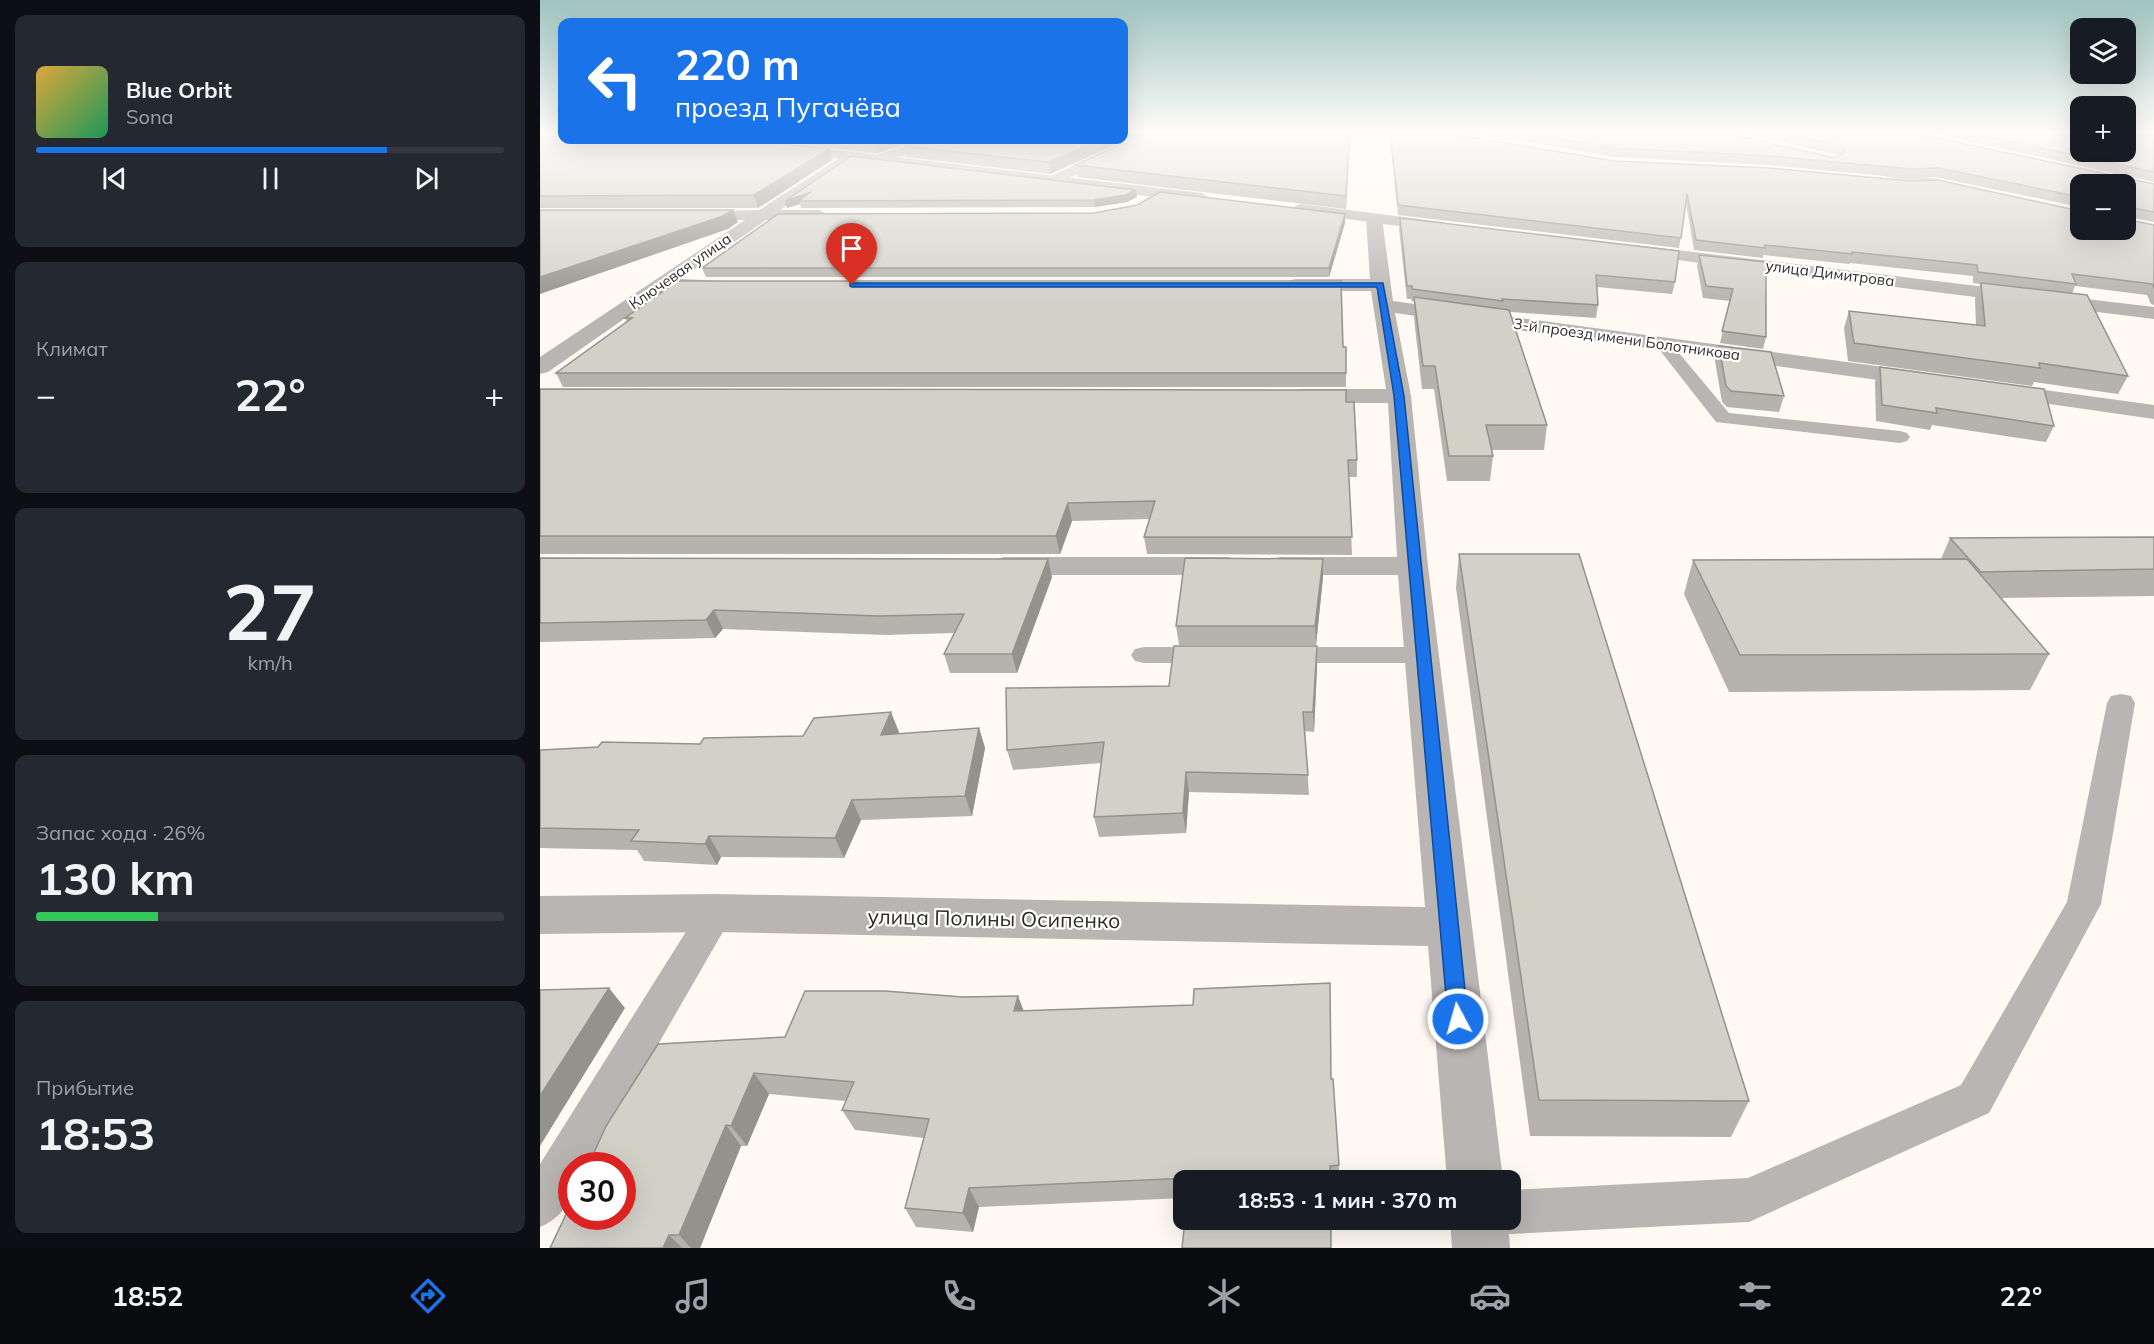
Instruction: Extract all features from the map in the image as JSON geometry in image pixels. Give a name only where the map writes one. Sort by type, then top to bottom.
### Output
[{"type":"street","name":"Ключевая улица","points":[[540,367],[799,189]]},
{"type":"street","points":[[1129,189],[1220,200]]},
{"type":"street","points":[[1132,208],[1160,193]]},
{"type":"street","points":[[1279,207],[1457,228]]},
{"type":"street","points":[[678,215],[832,215]]},
{"type":"street","points":[[1374,218],[1382,295],[1399,396],[1413,566],[1474,1170]]},
{"type":"street","name":"улица Димитрова","points":[[1622,248],[2154,313]]},
{"type":"street","points":[[660,285],[732,285]]},
{"type":"street","name":"3-й проезд имени Болотникова","points":[[1272,285],[1382,295],[1663,344],[1944,382]]},
{"type":"street","points":[[1979,387],[2154,412]]},
{"type":"street","points":[[1280,396],[1399,396]]},
{"type":"street","points":[[971,566],[1413,566]]},
{"type":"street","name":"улица Полины Осипенко","points":[[540,915],[716,913],[1449,927]]},
{"type":"street","points":[[1480,1230],[1481,1248]]},
{"type":"lane","points":[[1663,344],[1723,418],[1900,437]]},
{"type":"lane","points":[[1144,655],[1226,655]]},
{"type":"lane","points":[[1260,655],[1422,656]]},
{"type":"lane","points":[[1521,1211],[1749,1200],[1975,1099],[2084,904],[2121,703]]},
{"type":"lane","points":[[540,1205],[716,913]]},
{"type":"building","points":[[540,189],[763,189],[754,195],[540,196]]},
{"type":"building","points":[[802,189],[1136,190],[1126,195],[1094,200],[799,201],[811,192],[785,201]]},
{"type":"building","points":[[1287,189],[1346,189],[1346,196]]},
{"type":"building","points":[[1396,189],[1980,189],[2070,209],[2070,240],[2136,240],[2136,221],[2154,225],[2154,288],[2152,284],[2072,274],[2076,284],[1978,272],[1977,265],[1852,252],[1852,254],[1765,245],[1765,248],[1696,240],[1687,194],[1681,238],[1398,205]]},
{"type":"building","points":[[2042,189],[2070,189],[2070,195]]},
{"type":"building","points":[[2136,189],[2154,189],[2154,212],[2136,208]]},
{"type":"building","points":[[1160,192],[1345,214],[1329,268],[702,268],[778,214],[1094,213],[1137,205]]},
{"type":"building","points":[[540,210],[733,210],[723,216],[540,277]]},
{"type":"building","points":[[1400,218],[1679,251],[1675,282],[1596,275],[1598,305],[1502,299],[1503,301],[1412,289],[1412,286],[1407,286]]},
{"type":"building","points":[[1699,255],[1766,262],[1766,337],[1722,331],[1733,289],[1706,286]]},
{"type":"building","points":[[678,281],[1341,281],[1346,373],[556,373],[632,318],[625,318]]},
{"type":"building","points":[[1981,283],[2087,295],[2128,376],[2039,363],[2040,368],[1854,343],[1849,311],[1985,326]]},
{"type":"building","points":[[1414,297],[1509,310],[1547,425],[1486,425],[1493,456],[1449,456],[1435,366],[1423,366]]},
{"type":"building","points":[[1719,346],[1771,352],[1784,396],[1731,391],[1726,386]]},
{"type":"building","points":[[1880,367],[2044,389],[2054,426],[1936,408],[1937,413],[1882,405]]},
{"type":"building","points":[[540,389],[1346,390],[1346,402],[1354,402],[1357,460],[1348,460],[1352,537],[1144,537],[1155,501],[1068,503],[1056,536],[540,536]]},
{"type":"building","points":[[2154,537],[2154,569],[1981,572],[1950,538]]},
{"type":"building","points":[[1459,554],[1579,554],[1749,1101],[1539,1100]]},
{"type":"building","points":[[540,558],[1048,559],[1012,654],[944,654],[964,614],[879,616],[714,610],[706,620],[540,623]]},
{"type":"building","points":[[1185,558],[1323,559],[1315,626],[1176,626]]},
{"type":"building","points":[[1967,559],[2049,654],[1740,655],[1693,560]]},
{"type":"building","points":[[1174,646],[1317,646],[1313,712],[1303,712],[1308,775],[1186,772],[1183,813],[1094,817],[1104,742],[1007,750],[1006,688],[1169,686]]},
{"type":"building","points":[[891,712],[881,735],[979,728],[965,796],[852,800],[835,838],[709,836],[705,844],[631,841],[639,830],[540,828],[540,750],[598,747],[602,742],[700,744],[704,738],[803,736],[814,718]]},
{"type":"building","points":[[1330,983],[1331,1079],[1333,1079],[1339,1165],[1330,1166],[1330,1170],[1173,1170],[1173,1179],[969,1188],[963,1213],[905,1208],[929,1119],[842,1110],[854,1082],[754,1073],[731,1126],[726,1125],[679,1235],[669,1235],[663,1248],[550,1248],[559,1230],[636,1230],[636,1152],[594,1152],[606,1126],[658,1044],[785,1037],[805,991],[885,991],[963,997],[1018,996],[1014,1011],[1193,1005],[1194,989]]},
{"type":"building","points":[[609,988],[540,1096],[540,990]]},
{"type":"building","points":[[1184,1230],[1331,1230],[1331,1248],[1182,1248]]},
{"type":"route","points":[[852,285],[1380,285],[1399,396],[1413,566],[1458,1019]]}]
